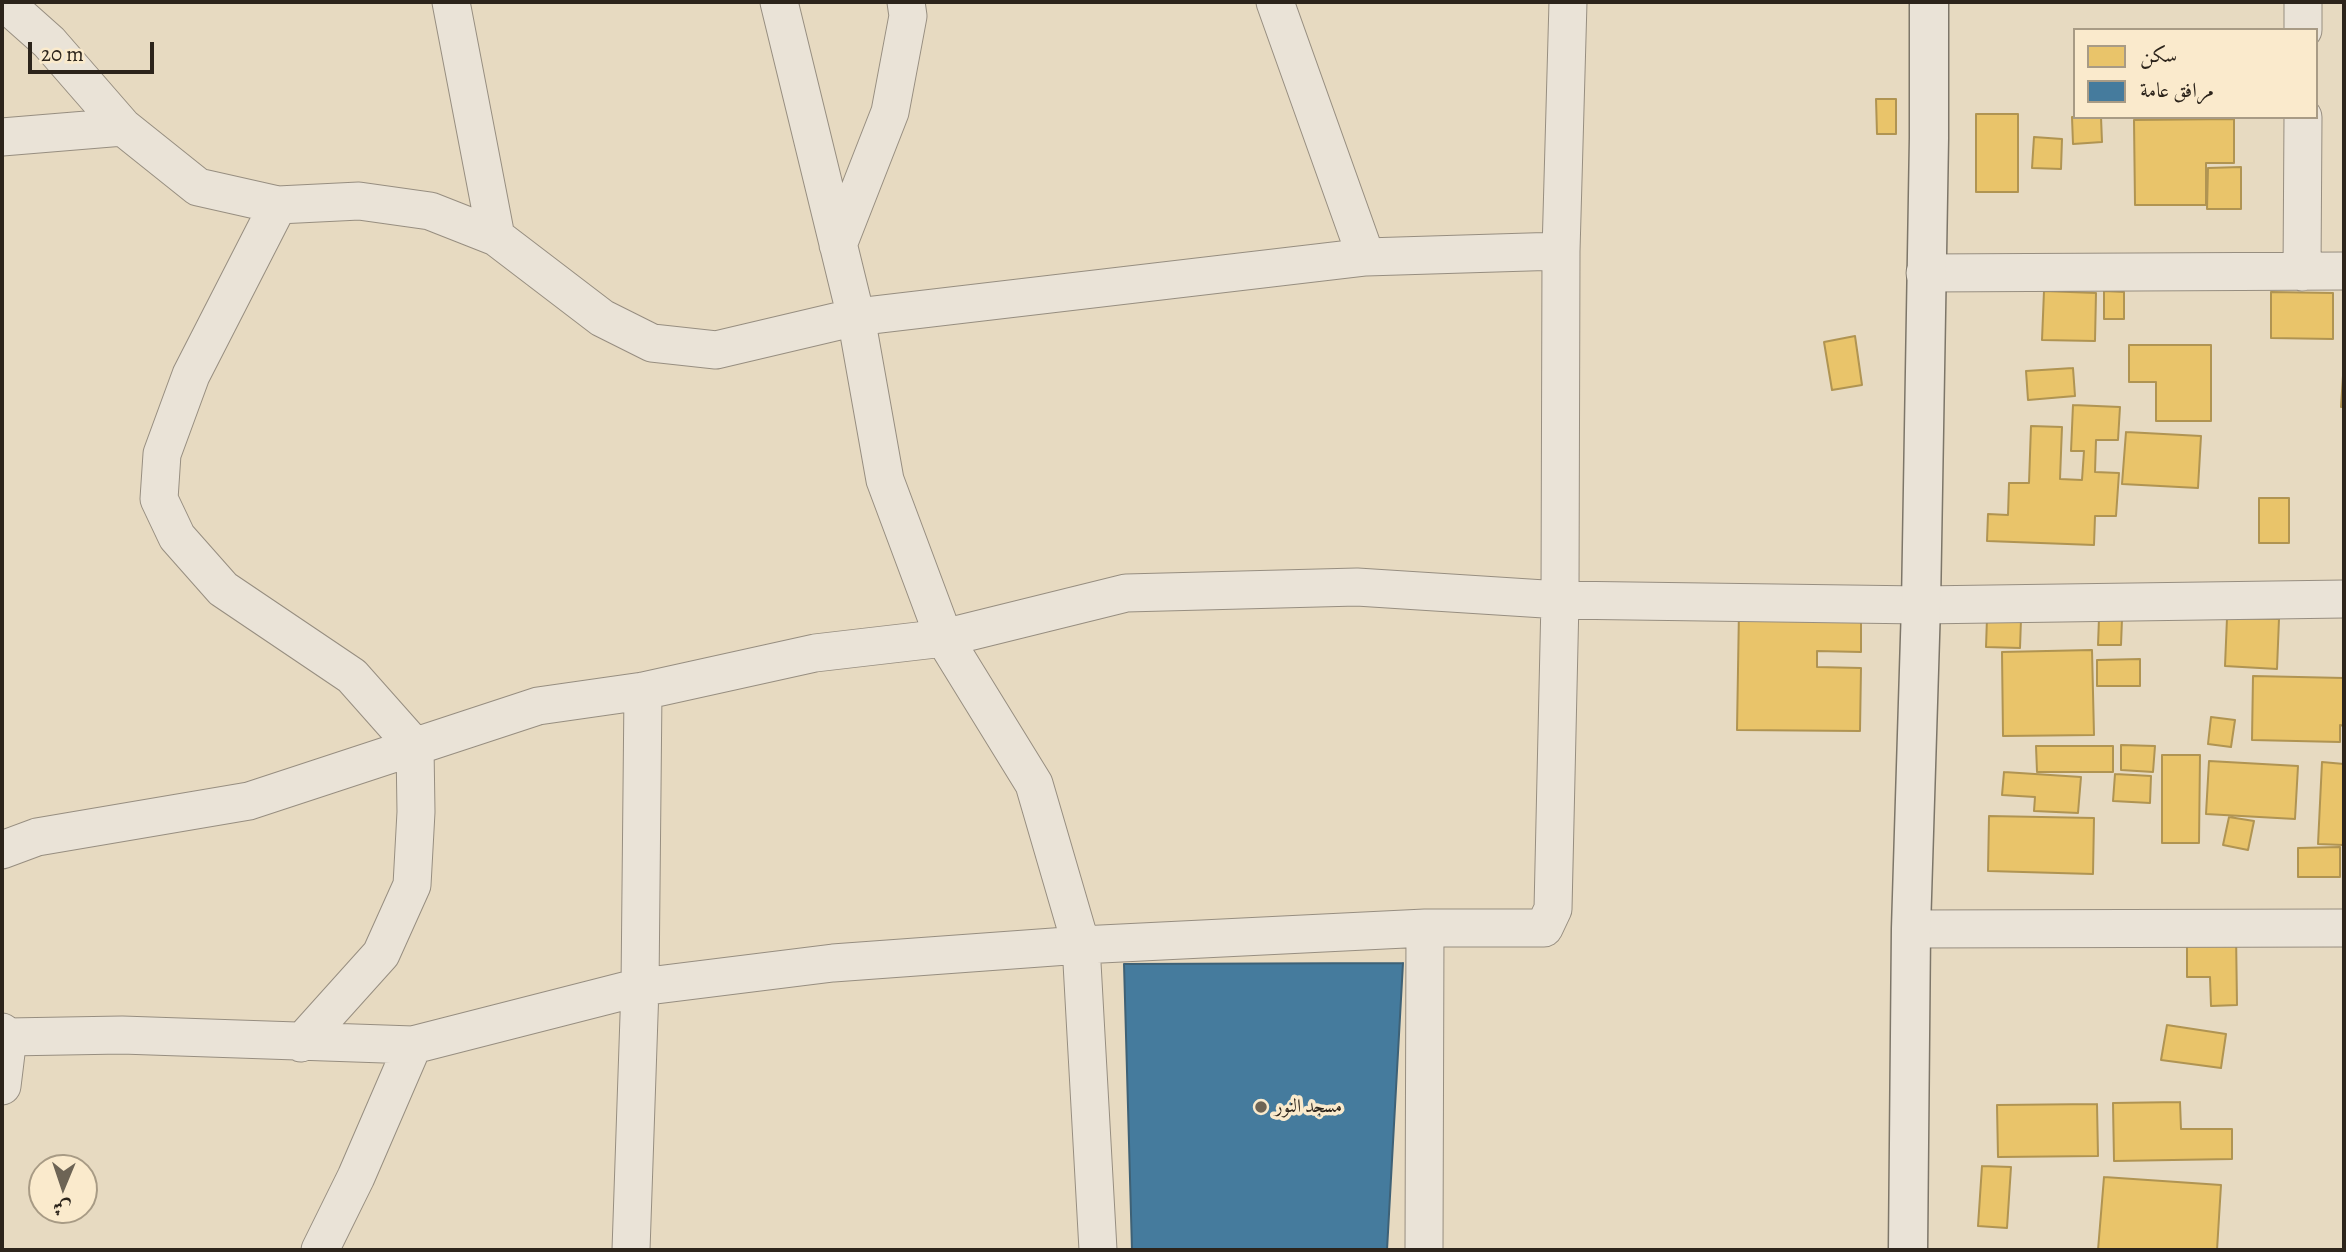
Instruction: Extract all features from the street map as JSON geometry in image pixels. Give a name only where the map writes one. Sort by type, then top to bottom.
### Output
[{"type":"street","points":[[4,2],[49,42],[123,127],[198,187],[278,205],[359,201],[430,211],[496,237],[602,318],[652,343],[716,350],[856,317],[1366,257],[1561,251]]},
{"type":"street","points":[[35,2],[49,42]]},
{"type":"street","points":[[451,2],[496,237]]},
{"type":"street","points":[[779,2],[856,317],[884,480],[944,638],[1034,784],[1081,945],[1098,1250]]},
{"type":"street","points":[[838,245],[890,112],[908,16],[906,2]]},
{"type":"street","points":[[1275,2],[1366,257]]},
{"type":"street","points":[[2,1086],[5,1035],[122,1035],[412,1045],[640,987],[833,963],[1081,945],[1425,928],[1544,928],[1553,909],[1560,600],[1561,251],[1568,2]]},
{"type":"street","points":[[1908,1250],[1910,929],[1920,605],[1929,2]]},
{"type":"street","points":[[2303,2],[2303,28]]},
{"type":"street","points":[[2302,272],[2303,119]]},
{"type":"street","points":[[2,137],[123,127]]},
{"type":"street","points":[[278,205],[191,374],[162,454],[159,499],[177,537],[223,589],[352,676],[415,747],[416,811],[412,885],[381,954],[300,1043]]},
{"type":"street","points":[[1925,273],[2344,271]]},
{"type":"street","points":[[2,850],[37,837],[248,801],[538,706],[643,691],[815,653],[944,638],[1126,593],[1357,587],[1560,600],[1920,605],[2344,599]]},
{"type":"street","points":[[631,1250],[640,987],[643,691]]},
{"type":"street","points":[[1424,1250],[1425,928]]},
{"type":"street","points":[[1910,929],[2344,928]]},
{"type":"street","points":[[320,1250],[356,1177],[412,1045]]},
{"type":"building: سكن","points":[[1876,99],[1896,99],[1896,134],[1877,134]]},
{"type":"building: سكن","points":[[1976,114],[2018,114],[2018,192],[1976,192]]},
{"type":"building: سكن","points":[[2072,117],[2101,119],[2102,142],[2073,144]]},
{"type":"building: سكن","points":[[2234,119],[2234,163],[2206,163],[2206,205],[2135,205],[2134,120]]},
{"type":"building: سكن","points":[[2034,137],[2062,139],[2061,169],[2032,168]]},
{"type":"building: سكن","points":[[2241,167],[2241,209],[2207,209],[2208,168]]},
{"type":"building: سكن","points":[[2044,291],[2096,293],[2095,341],[2042,340]]},
{"type":"building: سكن","points":[[2104,291],[2124,292],[2124,319],[2104,319]]},
{"type":"building: سكن","points":[[2344,291],[2344,344],[2343,344]]},
{"type":"building: سكن","points":[[2271,292],[2333,293],[2333,339],[2271,338]]},
{"type":"building: سكن","points":[[1855,336],[1862,385],[1832,390],[1824,342]]},
{"type":"building: سكن","points":[[2129,345],[2211,345],[2211,421],[2156,421],[2156,382],[2129,382]]},
{"type":"building: سكن","points":[[2344,360],[2344,407],[2341,407]]},
{"type":"building: سكن","points":[[2073,368],[2075,396],[2028,400],[2026,371]]},
{"type":"building: سكن","points":[[2073,405],[2120,407],[2118,440],[2096,440],[2095,472],[2119,473],[2116,516],[2095,516],[2094,545],[1987,541],[1988,514],[2008,515],[2009,483],[2029,483],[2031,426],[2062,427],[2060,479],[2082,480],[2084,451],[2071,451]]},
{"type":"building: سكن","points":[[2126,432],[2201,436],[2198,488],[2122,484]]},
{"type":"building: سكن","points":[[2259,498],[2289,498],[2289,543],[2259,543]]},
{"type":"building: سكن","points":[[1739,609],[1861,610],[1861,652],[1817,651],[1817,667],[1861,668],[1860,731],[1737,730]]},
{"type":"building: سكن","points":[[1987,618],[2021,619],[2020,648],[1986,647]]},
{"type":"building: سكن","points":[[2099,618],[2122,619],[2121,645],[2098,645]]},
{"type":"building: سكن","points":[[2227,618],[2279,619],[2277,669],[2225,666]]},
{"type":"building: سكن","points":[[2092,650],[2094,735],[2003,736],[2002,652]]},
{"type":"building: سكن","points":[[2140,659],[2140,686],[2097,686],[2097,660]]},
{"type":"building: سكن","points":[[2253,676],[2344,678],[2344,726],[2340,725],[2340,742],[2252,740]]},
{"type":"building: سكن","points":[[2211,717],[2235,720],[2231,747],[2208,744]]},
{"type":"building: سكن","points":[[2121,745],[2155,746],[2153,772],[2121,770]]},
{"type":"building: سكن","points":[[2036,746],[2113,746],[2113,772],[2037,772]]},
{"type":"building: سكن","points":[[2162,755],[2200,755],[2199,843],[2162,843]]},
{"type":"building: سكن","points":[[2209,761],[2298,766],[2295,819],[2206,814]]},
{"type":"building: سكن","points":[[2322,762],[2344,764],[2343,845],[2318,844]]},
{"type":"building: سكن","points":[[2004,772],[2081,777],[2078,813],[2034,811],[2035,797],[2002,795]]},
{"type":"building: سكن","points":[[2115,774],[2151,776],[2150,803],[2113,801]]},
{"type":"building: سكن","points":[[1989,816],[2094,818],[2093,874],[1988,871]]},
{"type":"building: سكن","points":[[2229,817],[2254,821],[2248,850],[2223,845]]},
{"type":"building: سكن","points":[[2340,847],[2340,877],[2298,877],[2298,848]]},
{"type":"building: سكن","points":[[2236,932],[2237,1005],[2211,1006],[2210,977],[2187,977],[2187,933]]},
{"type":"building: سكن","points":[[2167,1025],[2226,1034],[2221,1068],[2161,1060]]},
{"type":"building: سكن","points":[[2180,1102],[2181,1129],[2232,1129],[2232,1159],[2114,1161],[2113,1103]]},
{"type":"building: سكن","points":[[2097,1104],[2098,1156],[1998,1157],[1997,1105]]},
{"type":"building: سكن","points":[[1982,1166],[2011,1167],[2007,1228],[1978,1226]]},
{"type":"building: سكن","points":[[2104,1177],[2221,1185],[2217,1250],[2098,1250]]},
{"type":"building: مرافق عامة","name":"مسجد النور","points":[[1403,963],[1387,1250],[1132,1250],[1124,964]]},
{"type":"place","name":"مسجد النور","points":[[1261,1107]]}]
